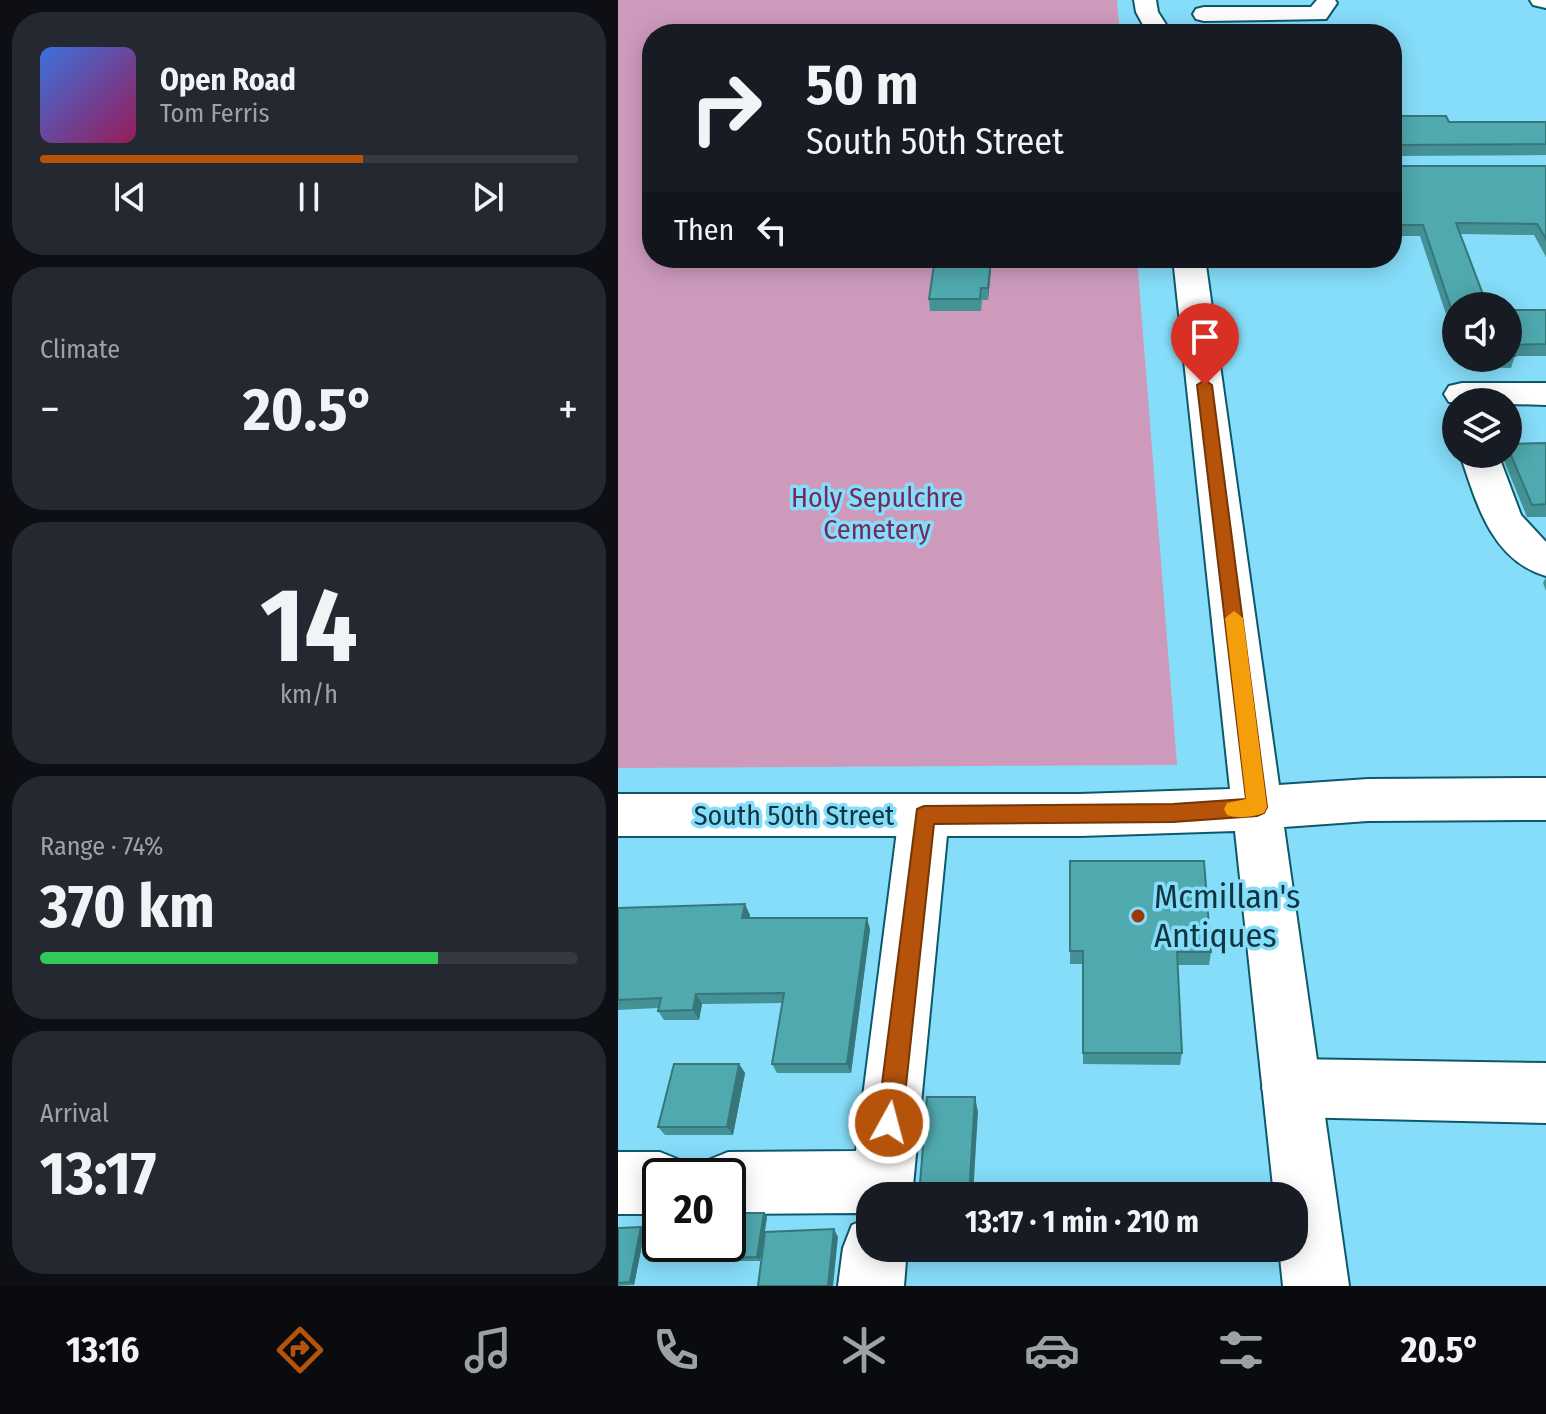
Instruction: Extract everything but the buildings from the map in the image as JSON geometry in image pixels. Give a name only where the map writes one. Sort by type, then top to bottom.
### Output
[{"type":"main road","points":[[1145,0],[1147,12],[1161,24]]},
{"type":"main road","points":[[1204,14],[1318,14],[1325,3]]},
{"type":"main road","points":[[1190,268],[1316,1286]]},
{"type":"main road","points":[[1522,395],[1546,394]]},
{"type":"main road","points":[[1484,468],[1500,512],[1513,536],[1521,546],[1546,561]]},
{"type":"main road","name":"South 50th Street","points":[[618,815],[1173,813],[1382,800],[1546,799]]},
{"type":"main road","points":[[883,1182],[924,815]]},
{"type":"main road","points":[[1291,1088],[1546,1093]]},
{"type":"main road","points":[[618,1183],[642,1183]]},
{"type":"main road","points":[[746,1184],[856,1188]]},
{"type":"main road","points":[[871,1286],[874,1262]]},
{"type":"green space","name":"Holy Sepulchre Cemetery","points":[[618,0],[1117,0],[1119,24],[642,24],[642,268],[1138,268],[1177,765],[618,768]]},
{"type":"slow traffic","points":[[1234,618],[1257,807],[1234,809]]},
{"type":"place","name":"Mcmillan's Antiques","points":[[1138,916]]},
{"type":"route","points":[[889,1123],[924,815],[1173,813],[1257,807],[1205,385]]}]
